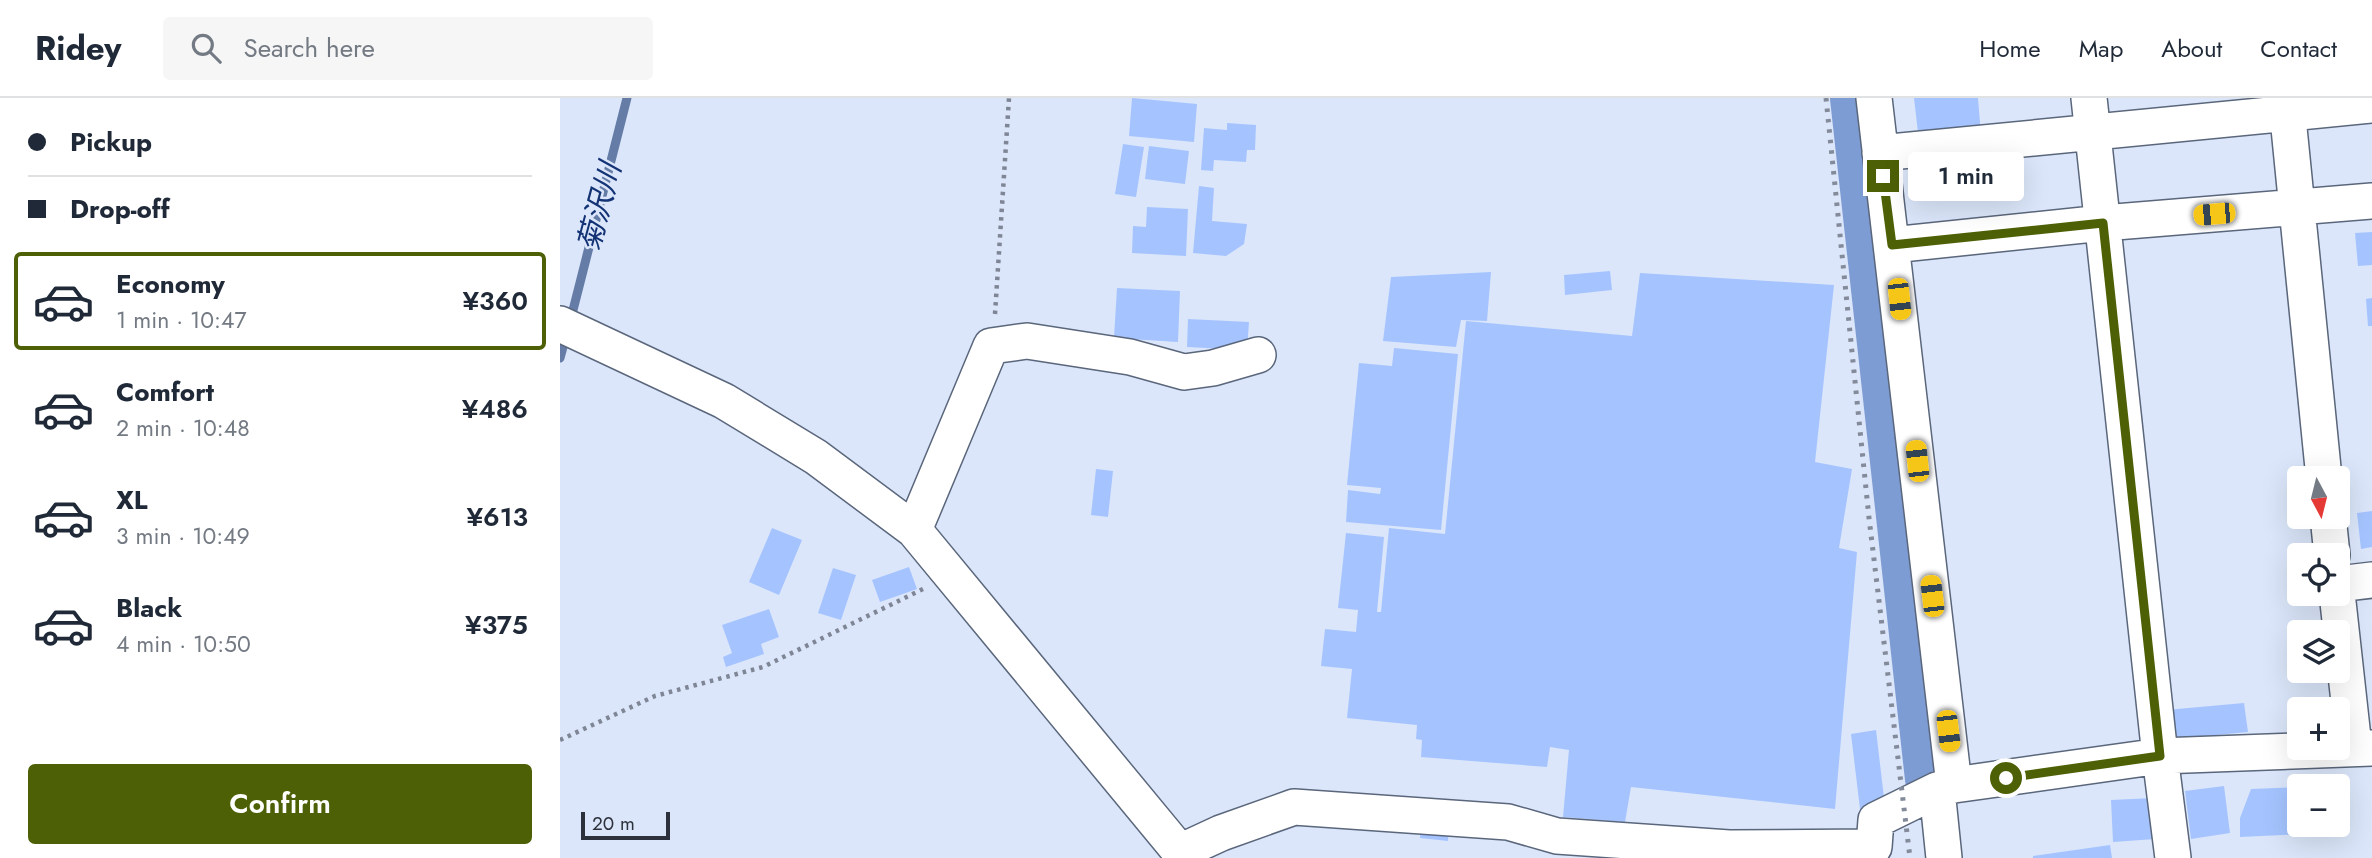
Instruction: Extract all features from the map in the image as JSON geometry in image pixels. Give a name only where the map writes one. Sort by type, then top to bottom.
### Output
[{"type":"street","points":[[1874,98],[1892,245],[1946,788],[1944,858]]},
{"type":"street","points":[[2089,98],[2160,756],[2174,858]]},
{"type":"street","points":[[1880,153],[2093,132],[2287,106],[2372,105]]},
{"type":"street","points":[[2287,106],[2323,466]]},
{"type":"street","points":[[1892,245],[2103,223],[2372,201]]},
{"type":"street","points":[[560,324],[724,401],[816,457],[914,530],[1182,855],[1221,833],[1294,807],[1508,822],[1557,836],[1703,846],[1874,853],[1876,820],[1946,788],[2160,756],[2363,748],[2339,606]]},
{"type":"street","points":[[914,530],[991,346],[1027,341],[1130,357],[1184,372],[1213,368],[1258,355]]},
{"type":"street","points":[[2350,583],[2372,580]]},
{"type":"path","points":[[991,346],[998,290],[1009,98]]},
{"type":"path","points":[[560,740],[655,696],[763,667],[952,575]]},
{"type":"building","points":[[1132,98],[1197,104],[1194,142],[1129,136]]},
{"type":"building","points":[[1914,98],[1978,98],[1981,135],[1919,141]]},
{"type":"building","points":[[1227,123],[1256,125],[1255,150],[1247,150],[1246,162],[1214,160],[1213,171],[1201,170],[1204,128],[1227,130]]},
{"type":"building","points":[[1123,144],[1144,147],[1136,197],[1115,194]]},
{"type":"building","points":[[1149,146],[1189,151],[1185,184],[1145,179]]},
{"type":"building","points":[[1199,186],[1214,188],[1212,221],[1247,224],[1244,244],[1226,256],[1193,253]]},
{"type":"building","points":[[1147,207],[1188,209],[1186,256],[1132,253],[1133,226],[1146,227]]},
{"type":"building","points":[[2372,232],[2372,265],[2358,266],[2355,233]]},
{"type":"building","points":[[1610,271],[1612,290],[1565,295],[1564,275]]},
{"type":"building","points":[[1491,272],[1487,321],[1461,320],[1456,347],[1383,341],[1391,277]]},
{"type":"building","points":[[1640,273],[1834,285],[1815,462],[1852,469],[1839,548],[1857,552],[1835,809],[1631,787],[1625,822],[1563,817],[1569,750],[1550,747],[1547,767],[1421,757],[1422,740],[1416,739],[1417,725],[1347,718],[1352,669],[1321,666],[1325,629],[1356,632],[1358,610],[1338,608],[1346,533],[1384,537],[1377,612],[1381,612],[1389,528],[1445,534],[1466,321],[1632,336]]},
{"type":"building","points":[[1117,288],[1180,291],[1178,342],[1114,338]]},
{"type":"building","points":[[2372,298],[2372,326],[2368,326],[2366,299]]},
{"type":"building","points":[[1188,319],[1249,322],[1247,350],[1187,347]]},
{"type":"building","points":[[1394,348],[1458,354],[1441,530],[1346,522],[1348,490],[1380,494],[1381,488],[1347,485],[1359,363],[1392,366]]},
{"type":"building","points":[[1096,469],[1113,471],[1108,517],[1091,515]]},
{"type":"building","points":[[2372,511],[2372,547],[2361,549],[2357,513]]},
{"type":"building","points":[[772,528],[802,540],[779,595],[749,582]]},
{"type":"building","points":[[909,567],[917,589],[880,602],[872,580]]},
{"type":"building","points":[[833,568],[856,575],[841,620],[818,613]]},
{"type":"building","points":[[769,609],[779,637],[761,644],[764,654],[726,667],[723,657],[732,653],[722,625]]},
{"type":"building","points":[[2244,703],[2248,732],[2175,739],[2166,710]]},
{"type":"building","points":[[1876,730],[1885,806],[1860,809],[1851,734]]},
{"type":"building","points":[[2224,786],[2230,833],[2191,839],[2185,791]]},
{"type":"building","points":[[2287,788],[2287,835],[2240,837],[2240,818],[2251,789]]},
{"type":"building","points":[[2153,798],[2155,839],[2113,842],[2111,800]]},
{"type":"building","points":[[1421,824],[1449,826],[1448,841],[1420,838]]},
{"type":"building","points":[[2110,845],[2112,858],[2033,858],[2033,856]]},
{"type":"waterway","name":"菊沢川","points":[[570,322],[627,98]]},
{"type":"waterway","name":"菊沢川","points":[[1856,98],[1931,779]]},
{"type":"waterway","name":"菊沢川","points":[[560,358],[566,336]]},
{"type":"railway","points":[[1826,98],[1869,518],[1910,858]]},
{"type":"route","points":[[1883,176],[1892,245],[2103,223],[2160,756],[2006,778]]}]
